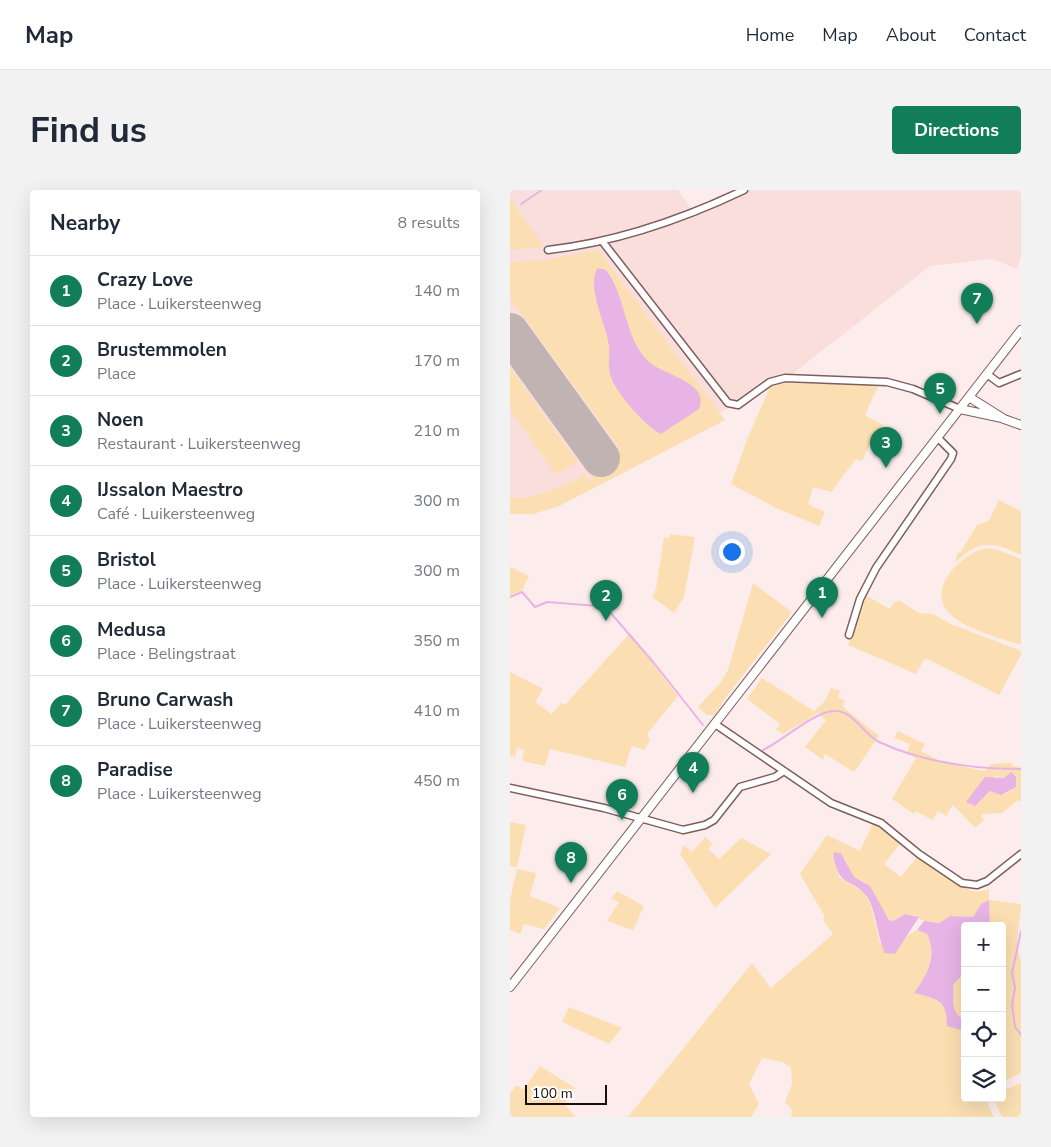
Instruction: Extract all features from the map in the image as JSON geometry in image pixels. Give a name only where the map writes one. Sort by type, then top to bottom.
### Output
[{"type":"main road","points":[[510,987],[1021,330]]},
{"type":"main road","points":[[969,397],[1004,419]]},
{"type":"main road","points":[[960,408],[1021,425]]},
{"type":"street","points":[[548,250],[602,242],[680,219],[744,190]]},
{"type":"street","points":[[602,242],[728,403],[738,406],[770,382],[789,378],[887,382],[913,389],[960,408]]},
{"type":"street","points":[[987,374],[999,383],[1021,374]]},
{"type":"street","points":[[849,635],[860,600],[876,568],[951,460],[953,453],[938,438]]},
{"type":"street","points":[[715,724],[831,803],[881,823],[919,854],[962,883],[977,885],[987,882],[1021,854]]},
{"type":"street","points":[[510,788],[604,808],[676,829],[689,829],[705,825],[717,817],[740,787],[775,777],[784,770]]},
{"type":"shaded area","points":[[510,190],[678,190],[692,210],[738,190],[1021,190],[1021,257],[1017,269],[992,259],[930,266],[790,376],[775,376],[741,401],[719,413],[725,420],[559,506],[533,514],[510,514]]},
{"type":"shaded area","points":[[510,197],[514,204],[544,247],[510,250]]},
{"type":"shaded area","points":[[598,250],[725,420],[559,506],[533,514],[510,514],[510,498],[530,497],[540,494],[585,475],[589,482],[593,480],[587,470],[619,447],[510,298],[510,262],[551,259]]},
{"type":"shaded area","points":[[598,268],[606,270],[613,280],[629,328],[639,350],[647,360],[684,380],[698,392],[701,400],[699,409],[661,434],[647,424],[632,409],[619,392],[611,377],[609,346],[595,295],[595,275]]},
{"type":"shaded area","points":[[510,368],[578,462],[555,474],[510,409]]},
{"type":"shaded area","points":[[779,383],[879,384],[865,415],[883,425],[871,442],[862,461],[856,459],[831,492],[813,487],[808,504],[825,512],[819,526],[778,509],[731,484],[748,437],[770,387]]},
{"type":"shaded area","points":[[999,500],[1021,511],[1021,555],[1002,547],[986,545],[971,550],[955,563],[958,552],[960,553],[977,525],[989,521]]},
{"type":"shaded area","points":[[670,534],[695,537],[684,597],[674,613],[652,597],[656,589],[664,537],[669,538]]},
{"type":"shaded area","points":[[986,548],[998,550],[1021,559],[1021,645],[992,636],[962,623],[950,614],[943,603],[942,590],[949,574],[966,558]]},
{"type":"shaded area","points":[[510,567],[529,576],[522,590],[510,596]]},
{"type":"shaded area","points":[[753,583],[792,612],[726,697],[715,715],[707,715],[698,707],[721,682],[728,670]]},
{"type":"shaded area","points":[[865,595],[890,609],[894,602],[900,601],[919,613],[933,614],[951,624],[1021,651],[1021,655],[999,695],[925,658],[916,674],[848,645]]},
{"type":"shaded area","points":[[630,633],[678,696],[647,734],[650,739],[645,750],[632,746],[625,767],[550,749],[545,766],[522,761],[524,750],[517,748],[515,757],[510,756],[510,672],[543,689],[535,702],[552,714],[561,703],[565,705]]},
{"type":"shaded area","points":[[762,678],[814,711],[824,702],[831,688],[840,691],[838,698],[845,700],[843,707],[879,736],[854,772],[825,754],[823,760],[805,747],[826,720],[818,713],[783,734],[776,730],[780,724],[747,699]]},
{"type":"shaded area","points":[[898,731],[925,744],[921,751],[942,762],[984,771],[989,768],[990,764],[1012,763],[1012,766],[1021,767],[1021,802],[1018,800],[1002,813],[983,814],[981,816],[984,820],[975,828],[953,805],[946,816],[938,811],[932,820],[916,811],[914,814],[892,799],[916,758],[907,753],[910,744],[894,738]],"holes":[[[995,776],[1004,778],[1016,787],[1005,794],[990,791],[978,804]]]},
{"type":"shaded area","points":[[1011,772],[1016,777],[1016,787],[1001,795],[990,791],[975,806],[966,802],[985,777],[1004,778]]},
{"type":"shaded area","points":[[510,822],[526,825],[517,867],[510,866]]},
{"type":"shaded area","points":[[873,823],[901,843],[884,864],[901,877],[917,857],[969,890],[978,892],[989,889],[989,900],[1021,904],[1017,940],[1021,961],[1021,1073],[1006,1080],[1006,922],[990,922],[989,901],[981,904],[973,917],[950,916],[939,923],[924,921],[914,915],[905,914],[893,921],[889,920],[865,882],[854,878],[845,859],[833,859],[839,877],[865,893],[871,906],[880,943],[895,954],[899,946],[913,932],[917,930],[927,934],[931,950],[930,965],[915,993],[929,996],[939,1001],[945,1007],[953,1022],[961,1029],[961,1102],[987,1102],[994,1117],[791,1117],[792,1110],[785,1102],[792,1084],[791,1068],[783,1062],[762,1058],[749,1084],[759,1104],[751,1117],[628,1117],[752,963],[771,988],[833,934],[823,920],[825,917],[800,874],[827,835],[860,851]]},
{"type":"shaded area","points":[[705,837],[713,844],[708,849],[719,859],[741,838],[771,854],[715,908],[680,854],[684,845],[692,852]]},
{"type":"shaded area","points":[[834,852],[841,853],[854,877],[870,886],[889,920],[893,921],[905,914],[919,917],[895,954],[885,953],[868,898],[860,889],[845,880],[838,873]]},
{"type":"shaded area","points":[[517,869],[536,873],[530,896],[560,908],[544,929],[524,924],[520,934],[510,930],[510,900]]},
{"type":"shaded area","points":[[617,891],[644,906],[633,930],[607,921],[619,902],[611,899]]},
{"type":"shaded area","points":[[989,900],[990,922],[961,922],[961,976],[953,985],[953,1001],[955,1010],[961,1018],[961,1030],[947,1026],[945,1011],[939,1002],[914,993],[927,972],[931,958],[930,942],[927,934],[917,930],[924,921],[939,923],[950,916],[973,917],[981,904]]},
{"type":"shaded area","points":[[961,976],[961,1018],[955,1010],[953,985]]},
{"type":"shaded area","points":[[569,1007],[622,1028],[609,1044],[562,1022]]},
{"type":"shaded area","points":[[540,1066],[575,1088],[564,1104],[576,1117],[510,1117],[510,1093],[517,1085],[523,1090]]},
{"type":"shaded area","points":[[1021,1083],[1021,1117],[1002,1117],[995,1102],[1006,1102],[1006,1089]]},
{"type":"waterway","points":[[521,204],[542,190]]},
{"type":"waterway","points":[[510,597],[522,592],[535,607],[547,602],[598,606]]},
{"type":"waterway","points":[[609,611],[654,663],[703,725]]},
{"type":"waterway","points":[[763,750],[817,716],[840,711],[852,718],[879,742],[913,755],[967,766],[1021,769]]},
{"type":"waterway","points":[[1021,931],[1012,973],[1015,988],[1012,1005],[1015,1027],[1021,1035]]},
{"type":"runway","points":[[510,332],[601,458]]},
{"type":"place","name":"Bruno Carwash","points":[[977,324]]},
{"type":"place","name":"Bristol","points":[[940,414]]},
{"type":"place","name":"Noen","points":[[886,468]]},
{"type":"place","name":"Crazy Love","points":[[822,618]]},
{"type":"place","name":"Brustemmolen","points":[[606,621]]},
{"type":"place","name":"IJssalon Maestro","points":[[693,793]]},
{"type":"place","name":"Medusa","points":[[622,820]]},
{"type":"place","name":"Paradise","points":[[571,883]]}]
